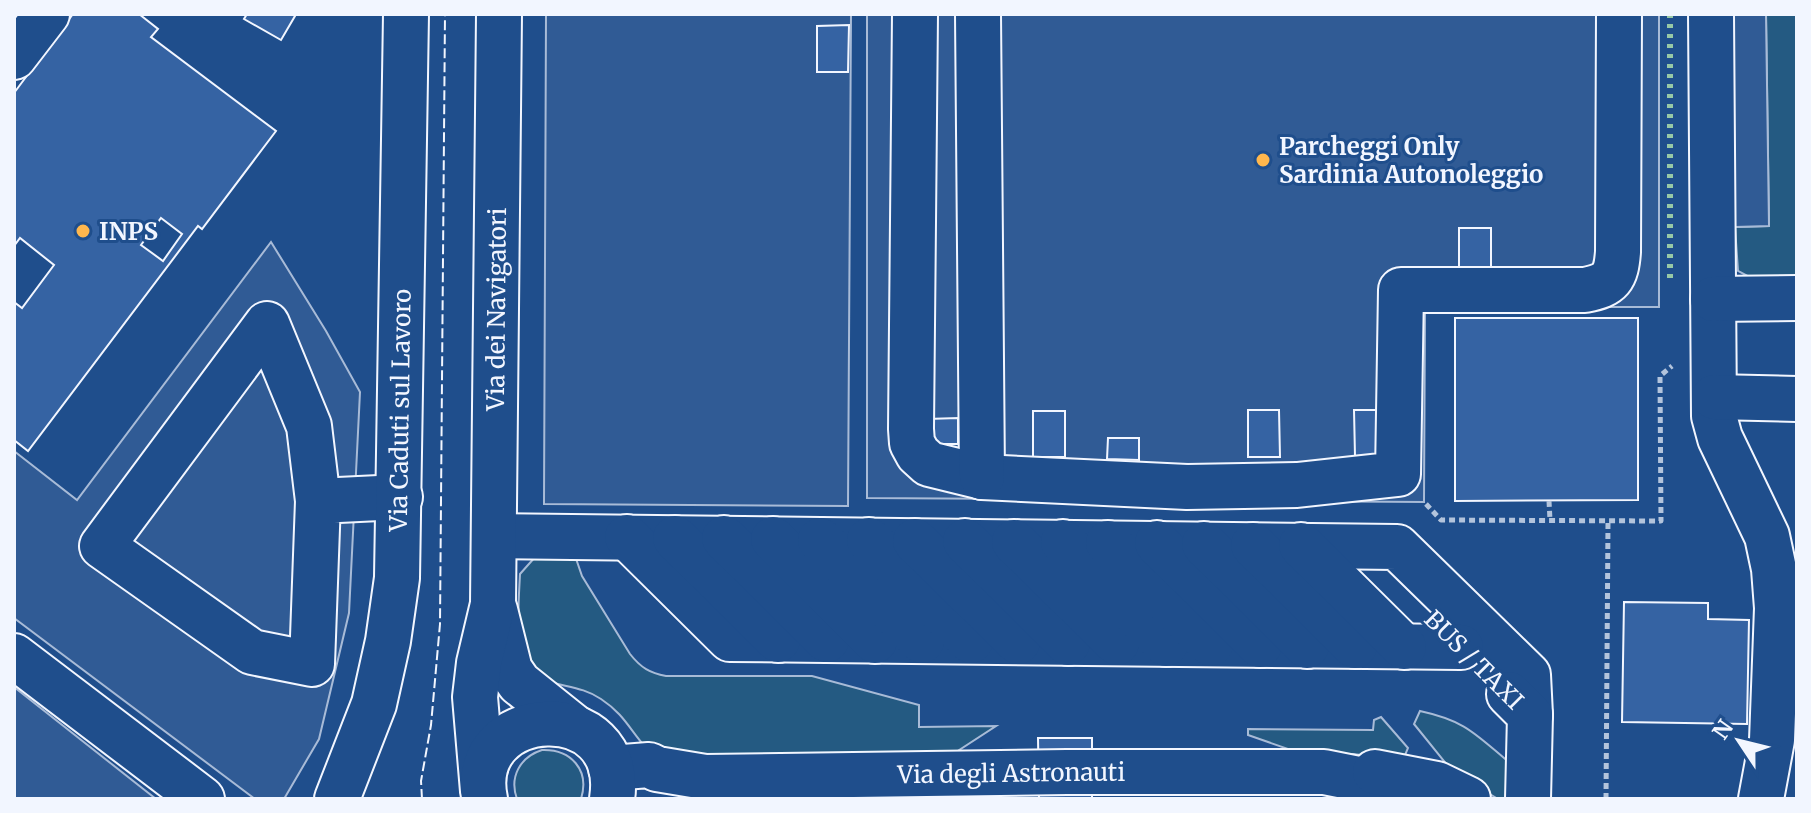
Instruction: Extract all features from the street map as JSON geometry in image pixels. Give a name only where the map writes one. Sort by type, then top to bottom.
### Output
[{"type":"street","points":[[14,57],[47,14]]},
{"type":"street","name":"Via Caduti sul Lavoro","points":[[337,799],[374,704],[397,578],[406,14]]},
{"type":"street","name":"Via dei Navigatori","points":[[484,795],[475,697],[493,604],[499,14]]},
{"type":"street","points":[[915,14],[912,443],[918,454],[929,464],[982,477],[1187,487],[1297,485],[1398,474],[1401,290],[1585,290],[1611,280],[1617,268],[1619,14]]},
{"type":"street","points":[[978,14],[982,477]]},
{"type":"street","points":[[1711,14],[1714,416],[1720,438],[1767,536],[1777,608],[1772,740],[1761,799]]},
{"type":"street","points":[[1713,299],[1797,298]]},
{"type":"street","points":[[267,324],[309,426],[318,501],[312,664],[252,652],[102,546],[267,324]]},
{"type":"street","points":[[1713,379],[1797,399]]},
{"type":"street","points":[[318,501],[400,497]]},
{"type":"street","points":[[494,536],[1397,547],[1528,675],[1530,715]]},
{"type":"street","points":[[627,537],[730,639],[1461,647]]},
{"type":"street","points":[[675,538],[778,640]]},
{"type":"street","points":[[724,538],[827,640]]},
{"type":"street","points":[[773,539],[875,641]]},
{"type":"street","points":[[820,540],[922,641]]},
{"type":"street","points":[[869,540],[971,641]]},
{"type":"street","points":[[915,541],[1018,642]]},
{"type":"street","points":[[965,541],[1068,643]]},
{"type":"street","points":[[1014,542],[1117,643]]},
{"type":"street","points":[[1063,542],[1166,644]]},
{"type":"street","points":[[1108,543],[1211,644]]},
{"type":"street","points":[[1157,543],[1260,645]]},
{"type":"street","points":[[1204,544],[1307,646]]},
{"type":"street","points":[[1253,545],[1355,646]]},
{"type":"street","points":[[1301,545],[1404,647]]},
{"type":"street","name":"BUS / TAXI","points":[[1360,546],[1530,715],[1528,799]]},
{"type":"street","name":"Via dei Navigatori","points":[[493,604],[510,670],[519,683],[587,734],[602,749],[611,784]]},
{"type":"street","points":[[14,656],[202,799]]},
{"type":"street","points":[[484,795],[485,770],[493,753],[507,737],[524,727],[541,723],[555,722],[574,727]]},
{"type":"street","name":"Via degli Astronauti","points":[[611,784],[649,765],[716,788],[1251,785],[1324,772],[1354,778],[1409,799]]},
{"type":"street","points":[[1324,772],[1398,775],[1437,784],[1468,799]]},
{"type":"path","points":[[1398,474],[1441,520],[1661,521],[1660,376],[1679,360],[1713,379]]},
{"type":"path","points":[[1549,501],[1550,520]]},
{"type":"path","points":[[1606,799],[1608,522]]},
{"type":"shaded area","points":[[546,14],[851,14],[848,506],[544,504]]},
{"type":"shaded area","name":"Parcheggi Only Sardinia Autonoleggio","points":[[867,14],[1659,14],[1659,307],[1425,307],[1424,502],[867,498]]},
{"type":"shaded area","points":[[1733,14],[1766,14],[1769,226],[1735,227]]},
{"type":"shaded area","points":[[1766,14],[1797,14],[1797,280],[1755,280],[1738,271],[1735,227],[1769,226]]},
{"type":"shaded area","points":[[271,242],[360,392],[349,613],[319,739],[284,799],[255,799],[14,618],[14,451],[77,500]]},
{"type":"shaded area","points":[[544,547],[572,547],[582,576],[630,654],[650,671],[666,676],[812,676],[919,705],[919,727],[996,726],[953,754],[670,755],[647,749],[621,717],[601,699],[542,679],[532,672],[525,661],[518,616],[520,574]]},
{"type":"shaded area","points":[[14,687],[156,799],[14,799]]},
{"type":"shaded area","points":[[1420,711],[1459,724],[1510,763],[1506,799],[1498,799],[1452,771],[1414,724]]},
{"type":"shaded area","points":[[1381,717],[1408,748],[1403,760],[1353,754],[1308,756],[1248,735],[1248,729],[1373,730],[1374,720]]},
{"type":"shaded area","points":[[542,750],[562,753],[576,763],[583,779],[581,799],[517,799],[514,783],[518,769],[534,753]]},
{"type":"shaded area","points":[[946,791],[954,799],[743,799],[747,792]]},
{"type":"building","name":"INPS","points":[[73,14],[139,14],[158,29],[151,37],[276,131],[202,229],[198,226],[28,451],[14,440],[14,302],[22,308],[54,265],[20,238],[14,246],[14,93]],"holes":[[[161,218],[182,234],[163,261],[141,245]]]},
{"type":"building","points":[[247,14],[295,16],[281,40],[244,19]]},
{"type":"building","points":[[849,25],[848,72],[817,72],[817,26]]},
{"type":"building","points":[[1459,228],[1491,228],[1491,274],[1459,274]]},
{"type":"building","points":[[1455,318],[1638,318],[1638,500],[1455,501]]},
{"type":"building","points":[[1248,410],[1279,410],[1280,457],[1248,457]]},
{"type":"building","points":[[1354,410],[1386,410],[1386,456],[1355,456]]},
{"type":"building","points":[[1033,411],[1065,411],[1065,457],[1033,457]]},
{"type":"building","points":[[958,418],[958,444],[928,444],[927,419]]},
{"type":"building","points":[[1108,438],[1139,438],[1139,460],[1107,459]]},
{"type":"building","points":[[1624,602],[1708,603],[1708,619],[1749,620],[1747,724],[1622,722]]},
{"type":"building","points":[[1038,738],[1092,738],[1092,799],[1039,799]]},
{"type":"hedge","points":[[1670,14],[1670,280]]},
{"type":"fence","points":[[422,799],[421,781],[431,725],[440,624],[445,14]]},
{"type":"place","name":"Parcheggi Only Sardinia Autonoleggio","points":[[1263,160]]},
{"type":"place","name":"INPS","points":[[83,231]]}]
